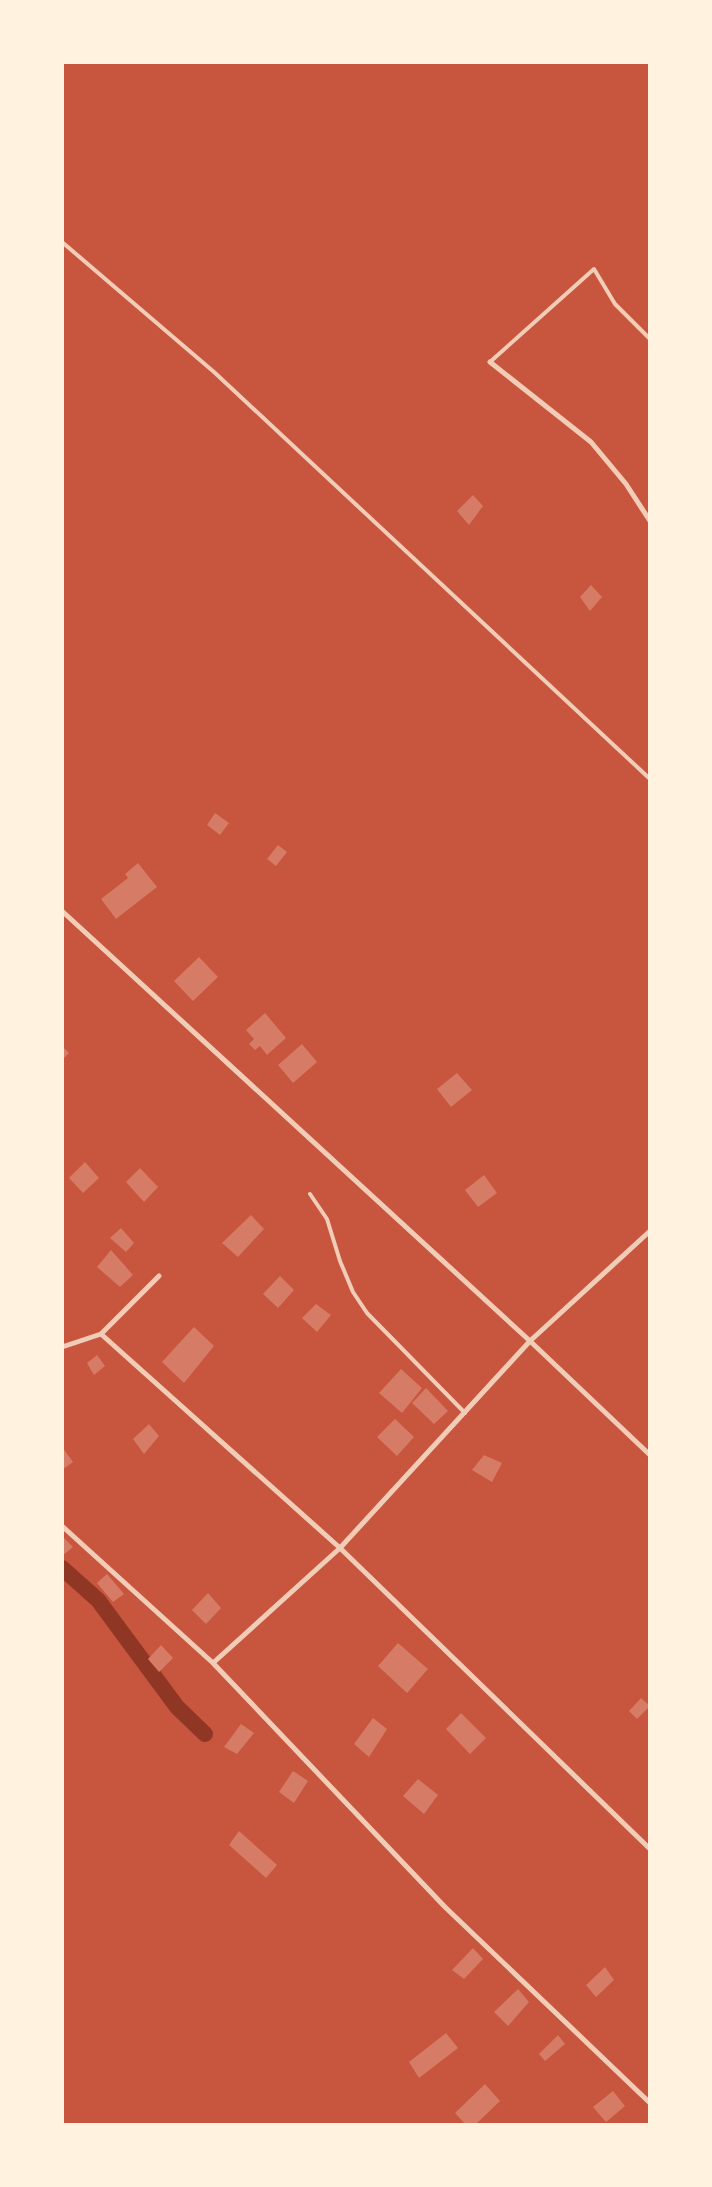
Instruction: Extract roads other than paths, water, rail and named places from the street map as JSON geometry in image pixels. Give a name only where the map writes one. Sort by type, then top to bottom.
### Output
[{"type":"street","points":[[490,362],[590,442],[626,484],[650,521]]},
{"type":"street","points":[[62,911],[530,1340],[650,1455]]},
{"type":"street","points":[[213,1662],[340,1548],[530,1340],[650,1231]]},
{"type":"street","points":[[62,1347],[101,1334],[159,1276]]},
{"type":"street","points":[[101,1334],[340,1548],[650,1849]]},
{"type":"street","points":[[62,1526],[213,1662],[445,1907],[650,2103]]},
{"type":"lane","points":[[62,242],[214,372],[650,779]]},
{"type":"lane","points":[[490,362],[594,269],[615,304],[650,340]]},
{"type":"lane","points":[[310,1194],[327,1220],[340,1261],[353,1292],[367,1313],[465,1413]]},
{"type":"waterway","points":[[62,1568],[98,1600],[177,1707],[205,1734]]}]
